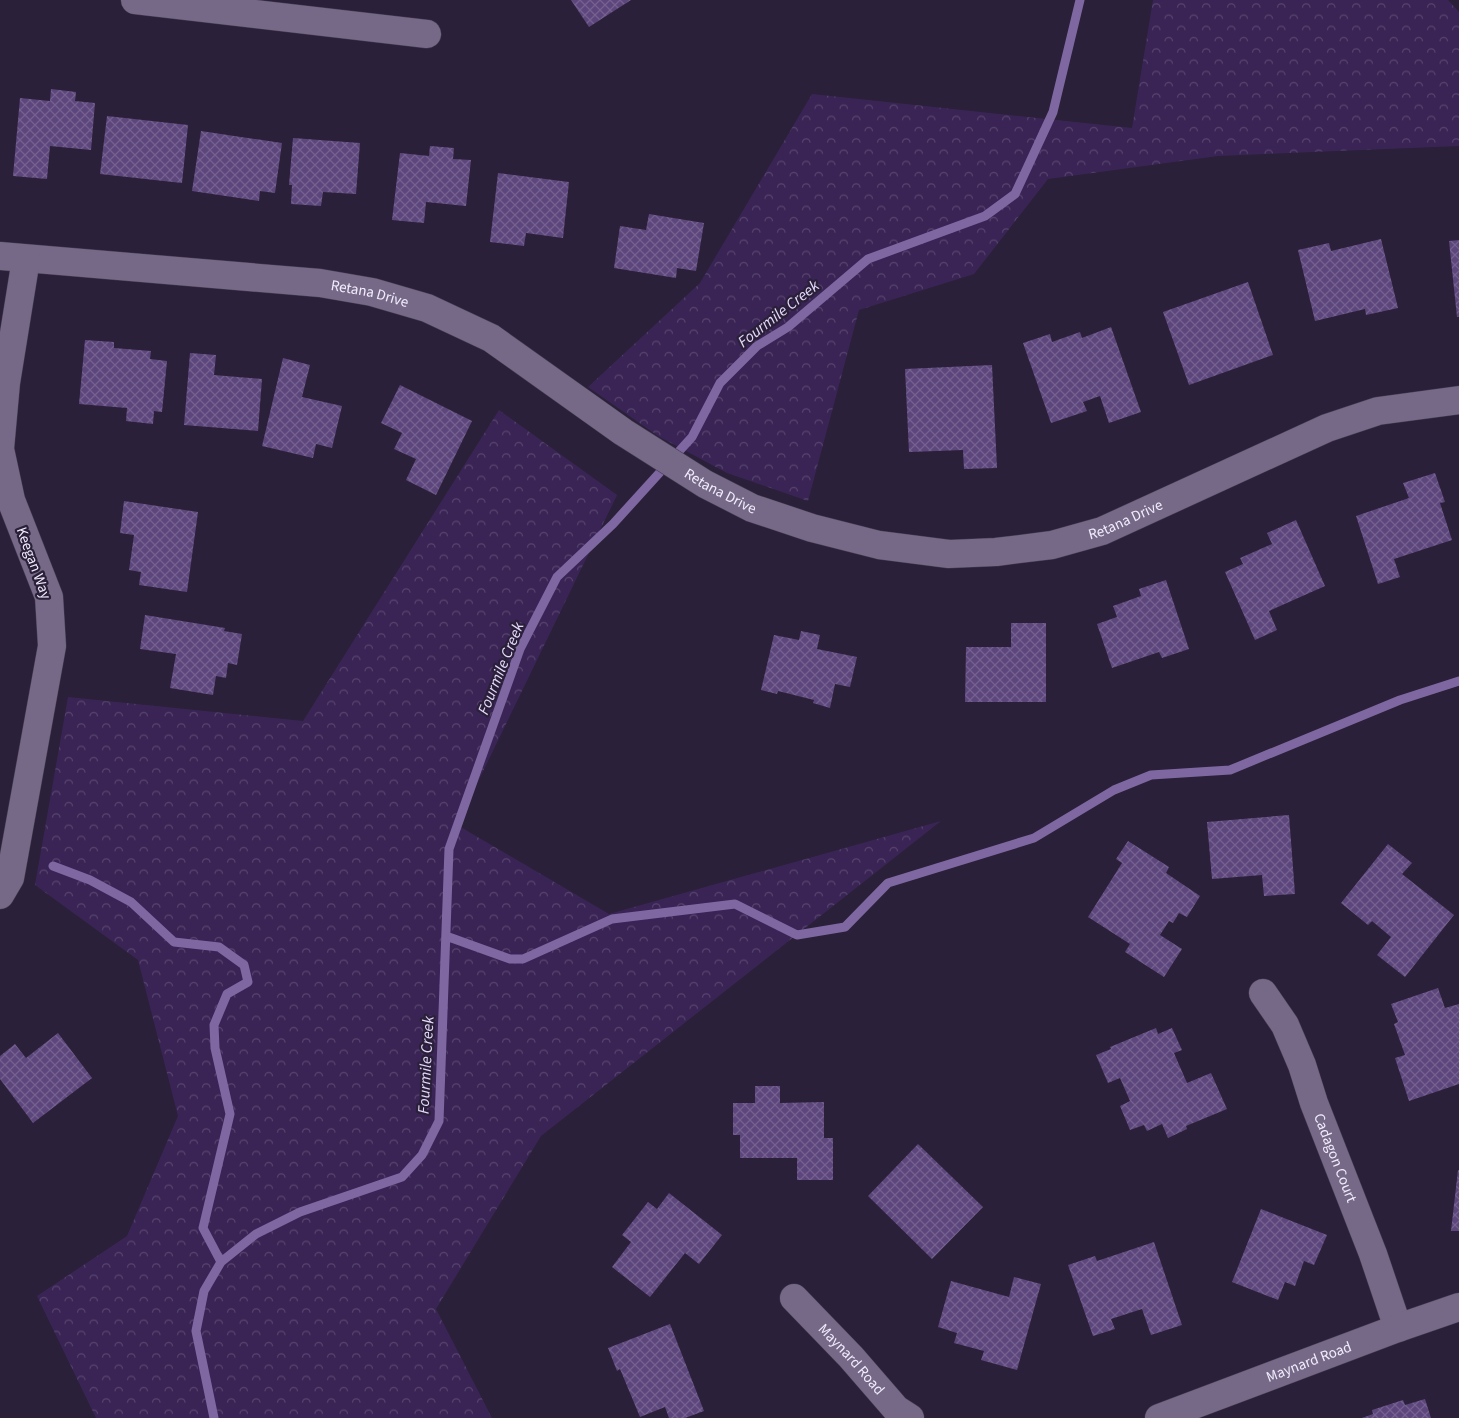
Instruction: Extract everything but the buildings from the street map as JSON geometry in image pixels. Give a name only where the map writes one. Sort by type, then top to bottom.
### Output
[{"type":"street","points":[[135,0],[427,34]]},
{"type":"street","name":"Retana Drive","points":[[13,257],[320,283],[372,292],[427,308],[491,338],[623,432],[705,484],[752,508],[812,528],[879,545],[949,554],[996,552],[1052,545],[1102,531],[1228,472],[1335,425],[1378,411],[1459,400]]},
{"type":"street","name":"Keegan Way","points":[[0,896],[10,878],[52,646],[49,597],[11,500],[0,448],[6,383],[13,257]]},
{"type":"street","name":"Cadagon Court","points":[[1262,993],[1285,1025],[1302,1065],[1314,1103],[1373,1254],[1398,1328]]},
{"type":"street","name":"Maynard Road","points":[[794,1298],[851,1357],[896,1410],[910,1418]]},
{"type":"street","name":"Maynard Road","points":[[1159,1418],[1459,1307]]},
{"type":"green space","points":[[1153,0],[1448,0],[1459,12],[1459,146],[1218,156],[1048,179],[974,274],[859,310],[808,501],[727,473],[658,436],[588,387],[700,283],[812,94],[1132,128]]},
{"type":"green space","points":[[499,410],[617,495],[457,825],[609,914],[941,821],[541,1136],[436,1309],[492,1418],[96,1418],[37,1296],[127,1236],[178,1116],[138,960],[35,885],[68,697],[303,721]]},
{"type":"waterway","name":"Fourmile Creek","points":[[214,1418],[196,1331],[204,1291],[221,1262],[256,1234],[300,1212],[402,1177],[422,1155],[439,1121],[449,849],[520,649],[557,577],[613,524],[692,437],[720,383],[757,346],[788,327],[868,259],[985,216],[1015,194],[1053,112],[1080,0]]},
{"type":"waterway","points":[[446,936],[510,959],[523,959],[612,919],[735,904],[797,935],[845,927],[888,883],[1034,838],[1114,790],[1151,775],[1230,770],[1400,700],[1459,681]]},
{"type":"waterway","points":[[53,866],[90,880],[131,902],[174,942],[219,947],[244,965],[248,982],[227,994],[214,1025],[215,1048],[230,1114],[203,1228],[221,1262]]}]
